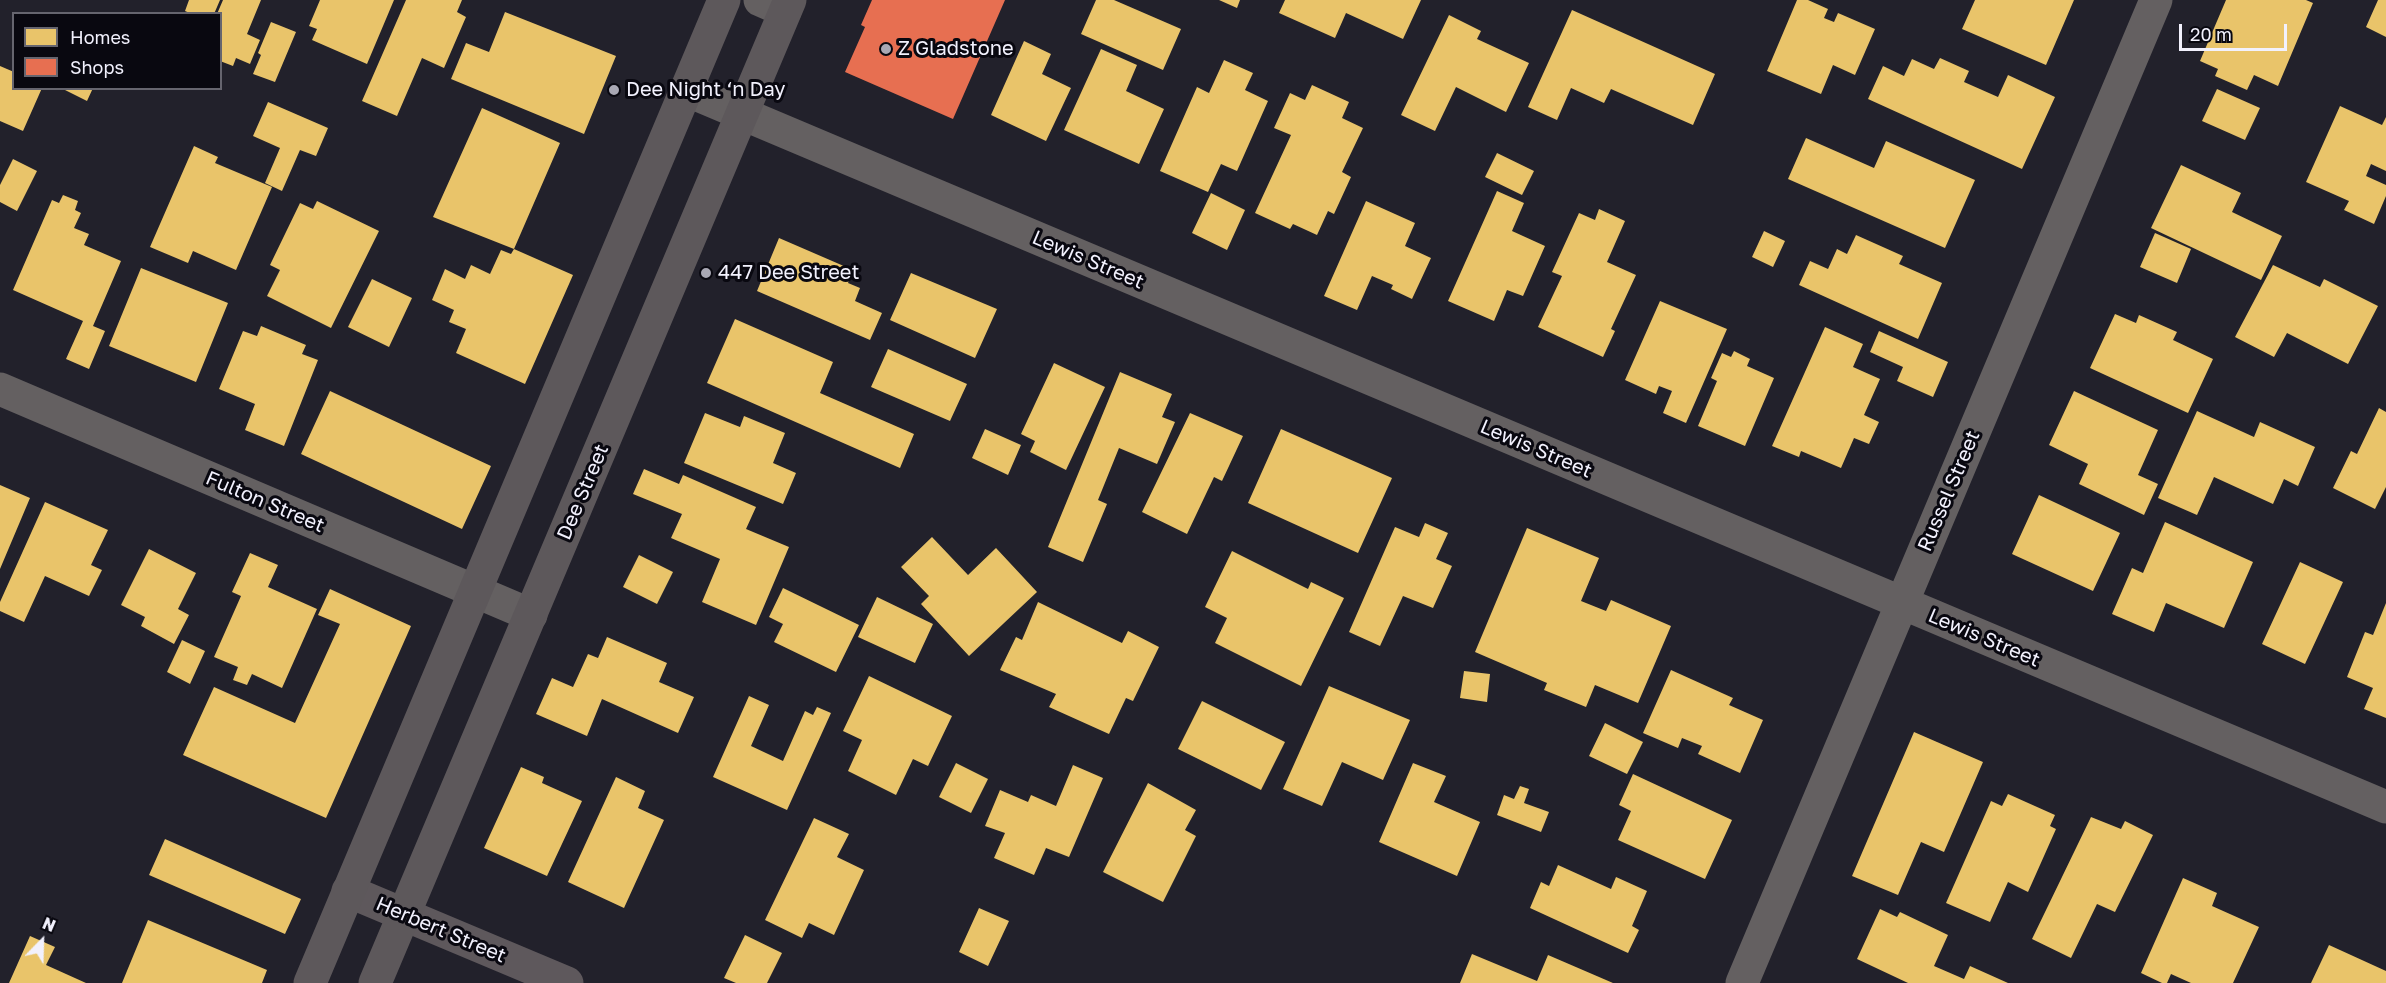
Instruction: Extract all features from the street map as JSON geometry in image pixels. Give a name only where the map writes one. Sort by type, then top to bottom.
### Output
[{"type":"main road","points":[[310,983],[724,0]]},
{"type":"main road","name":"Dee Street","points":[[375,983],[743,114],[778,4]]},
{"type":"main road","name":"Herbert Street","points":[[348,891],[567,983]]},
{"type":"street","name":"Russel Street","points":[[1742,983],[2156,0]]},
{"type":"street","name":"Lewis Street","points":[[686,90],[2386,807]]},
{"type":"street","name":"Fulton Street","points":[[0,389],[531,615]]},
{"type":"building: Homes","points":[[189,0],[220,0],[215,12],[185,11]]},
{"type":"building: Homes","points":[[223,0],[261,0],[247,34],[260,40],[250,64],[236,58],[233,66],[222,62],[222,12],[218,12]]},
{"type":"building: Homes","points":[[320,0],[394,0],[367,64],[312,40],[317,29],[309,26]]},
{"type":"building: Homes","points":[[406,0],[462,0],[457,12],[466,17],[444,68],[422,58],[397,116],[362,101]]},
{"type":"building: Homes","points":[[1096,0],[1114,0],[1181,29],[1163,70],[1081,34]]},
{"type":"building: Homes","points":[[1219,0],[1240,0],[1237,8]]},
{"type":"building: Homes","points":[[1285,0],[1421,0],[1403,39],[1346,13],[1335,38],[1279,13]]},
{"type":"building: Homes","points":[[1797,0],[1808,0],[1828,9],[1824,18],[1834,22],[1838,13],[1875,29],[1855,75],[1833,65],[1821,94],[1767,71]]},
{"type":"building: Homes","points":[[1975,0],[2074,0],[2046,65],[1962,29]]},
{"type":"building: Homes","points":[[2226,0],[2306,0],[2313,3],[2278,86],[2254,75],[2247,90],[2215,76],[2218,69],[2200,61]]},
{"type":"building: Homes","points":[[2378,0],[2386,0],[2386,37],[2366,27]]},
{"type":"building: Homes","points":[[1572,10],[1715,74],[1693,125],[1611,89],[1604,103],[1571,88],[1557,120],[1528,107]]},
{"type":"building: Homes","points":[[505,12],[616,56],[584,134],[451,79],[466,43],[489,52]]},
{"type":"building: Homes","points":[[1449,15],[1481,31],[1477,39],[1529,63],[1506,112],[1456,87],[1435,131],[1401,115]]},
{"type":"building: Homes","points":[[271,22],[296,32],[275,82],[253,74],[261,55],[258,53]]},
{"type":"building: Homes","points":[[1024,41],[1051,54],[1042,74],[1071,88],[1046,141],[991,115]]},
{"type":"building: Homes","points":[[1101,49],[1137,65],[1126,91],[1164,109],[1139,164],[1064,130]]},
{"type":"building: Homes","points":[[1940,58],[1969,71],[1964,82],[1998,97],[2008,75],[2055,97],[2022,169],[1868,99],[1883,66],[1904,76],[1912,59],[1934,69]]},
{"type":"building: Homes","points":[[1224,60],[1253,73],[1245,90],[1268,101],[1237,171],[1221,164],[1208,192],[1160,171],[1197,87],[1209,93]]},
{"type":"building: Homes","points":[[0,66],[12,71],[12,90],[41,90],[23,131],[0,121]]},
{"type":"building: Homes","points":[[1312,85],[1349,102],[1342,118],[1363,128],[1342,172],[1351,177],[1334,214],[1328,211],[1317,235],[1293,224],[1290,229],[1255,213],[1291,135],[1274,128],[1290,93],[1305,100]]},
{"type":"building: Homes","points":[[2217,89],[2260,108],[2245,140],[2202,121]]},
{"type":"building: Homes","points":[[65,90],[92,90],[87,101]]},
{"type":"building: Homes","points":[[268,102],[328,128],[316,156],[300,150],[282,191],[265,183],[280,148],[253,136]]},
{"type":"building: Homes","points":[[2340,106],[2382,125],[2386,117],[2386,171],[2371,164],[2366,176],[2386,185],[2386,196],[2374,224],[2344,210],[2349,201],[2306,182]]},
{"type":"building: Homes","points":[[482,108],[560,143],[514,249],[433,217]]},
{"type":"building: Homes","points":[[1806,138],[1874,168],[1886,141],[1975,180],[1945,248],[1788,179]]},
{"type":"building: Homes","points":[[194,146],[218,157],[215,163],[272,187],[236,270],[193,251],[188,263],[150,247]]},
{"type":"building: Homes","points":[[1497,153],[1534,171],[1522,195],[1485,177]]},
{"type":"building: Homes","points":[[13,159],[37,171],[17,211],[0,202],[0,185]]},
{"type":"building: Homes","points":[[2181,165],[2241,193],[2232,212],[2282,236],[2261,280],[2151,228]]},
{"type":"building: Homes","points":[[1497,191],[1524,203],[1512,231],[1545,246],[1523,296],[1507,290],[1494,321],[1448,301]]},
{"type":"building: Homes","points":[[1211,193],[1245,210],[1227,250],[1192,233]]},
{"type":"building: Homes","points":[[63,195],[78,201],[75,210],[81,213],[74,228],[89,234],[84,245],[121,261],[93,326],[105,331],[89,369],[66,359],[83,321],[13,290],[52,200],[59,203]]},
{"type":"building: Homes","points":[[317,201],[379,231],[331,328],[267,296],[280,270],[270,265],[300,203],[313,209]]},
{"type":"building: Homes","points":[[1366,201],[1415,223],[1405,246],[1431,258],[1412,299],[1391,289],[1393,285],[1372,276],[1357,310],[1324,296]]},
{"type":"building: Homes","points":[[1599,209],[1625,221],[1607,262],[1636,275],[1611,329],[1615,331],[1603,357],[1538,327],[1562,276],[1552,272],[1579,213],[1595,220]]},
{"type":"building: Homes","points":[[1764,231],[1785,241],[1773,267],[1752,257]]},
{"type":"building: Homes","points":[[2155,233],[2191,249],[2177,283],[2140,267]]},
{"type":"building: Homes","points":[[1856,235],[1903,256],[1899,264],[1942,283],[1918,339],[1799,285],[1810,261],[1828,269],[1837,249],[1847,254]]},
{"type":"building: Homes","points":[[779,238],[853,270],[848,283],[860,288],[855,301],[882,313],[870,340],[757,291]]},
{"type":"building: Homes","points":[[514,249],[573,275],[525,384],[456,353],[466,329],[449,322],[454,310],[432,300],[445,269],[465,279],[471,265],[490,274],[501,250],[511,254]]},
{"type":"building: Homes","points":[[2273,265],[2320,287],[2324,279],[2378,306],[2348,364],[2287,333],[2274,357],[2235,337]]},
{"type":"building: Homes","points":[[141,268],[228,303],[196,382],[109,346]]},
{"type":"building: Homes","points":[[911,273],[997,309],[975,358],[890,320]]},
{"type":"building: Homes","points":[[372,279],[412,298],[389,347],[348,327]]},
{"type":"building: Homes","points":[[1660,301],[1727,329],[1686,423],[1663,413],[1672,391],[1659,386],[1656,394],[1625,380]]},
{"type":"building: Homes","points":[[2115,314],[2136,323],[2139,315],[2177,332],[2173,340],[2213,359],[2188,413],[2090,368]]},
{"type":"building: Homes","points":[[735,319],[833,362],[820,393],[914,434],[900,468],[707,383]]},
{"type":"building: Homes","points":[[261,326],[306,345],[302,354],[318,360],[284,446],[245,430],[255,404],[219,389],[243,331],[257,336]]},
{"type":"building: Homes","points":[[1825,327],[1863,344],[1853,367],[1880,379],[1864,415],[1879,422],[1869,444],[1854,438],[1841,468],[1801,451],[1799,457],[1772,446]]},
{"type":"building: Homes","points":[[1879,331],[1948,362],[1933,397],[1897,381],[1903,367],[1870,352]]},
{"type":"building: Homes","points":[[888,349],[967,384],[950,421],[871,387]]},
{"type":"building: Homes","points":[[1734,351],[1750,359],[1747,366],[1774,378],[1745,446],[1698,426],[1717,381],[1711,378],[1722,353],[1731,357]]},
{"type":"building: Homes","points":[[1054,363],[1105,387],[1066,470],[1030,452],[1035,441],[1021,434]]},
{"type":"building: Homes","points":[[1120,372],[1172,394],[1162,417],[1175,422],[1157,464],[1119,448],[1098,500],[1107,504],[1083,562],[1048,547]]},
{"type":"building: Homes","points":[[330,391],[491,466],[462,529],[301,454]]},
{"type":"building: Homes","points":[[2074,391],[2158,430],[2138,475],[2158,484],[2144,515],[2079,484],[2088,464],[2049,445]]},
{"type":"building: Homes","points":[[2379,408],[2386,412],[2386,487],[2375,509],[2333,488],[2351,451],[2357,454]]},
{"type":"building: Homes","points":[[2197,411],[2254,437],[2260,422],[2315,447],[2298,486],[2284,479],[2273,504],[2214,477],[2197,515],[2158,498]]},
{"type":"building: Homes","points":[[705,413],[740,427],[744,416],[785,433],[773,463],[796,473],[783,504],[684,463]]},
{"type":"building: Homes","points":[[1190,413],[1243,436],[1222,481],[1214,477],[1187,534],[1142,512]]},
{"type":"building: Homes","points":[[985,429],[1021,445],[1008,475],[972,458]]},
{"type":"building: Homes","points":[[1281,429],[1392,478],[1358,553],[1248,503]]},
{"type":"building: Homes","points":[[644,469],[679,484],[683,475],[756,507],[746,529],[789,547],[756,625],[702,602],[720,559],[671,538],[682,514],[633,494]]},
{"type":"building: Homes","points":[[0,485],[30,498],[0,569]]},
{"type":"building: Homes","points":[[2039,495],[2120,533],[2093,591],[2012,554]]},
{"type":"building: Homes","points":[[45,502],[108,530],[91,565],[102,570],[89,596],[45,576],[24,622],[0,611],[0,602]]},
{"type":"building: Homes","points":[[2165,522],[2253,562],[2224,628],[2166,603],[2154,632],[2112,614],[2132,568],[2143,573]]},
{"type":"building: Homes","points":[[1425,523],[1448,533],[1436,559],[1452,566],[1433,608],[1403,596],[1380,646],[1349,632],[1395,527],[1419,537]]},
{"type":"building: Homes","points":[[1527,528],[1599,558],[1581,601],[1606,611],[1611,600],[1671,626],[1638,703],[1595,685],[1586,707],[1544,690],[1547,683],[1475,652]]},
{"type":"building: Homes","points":[[932,537],[968,575],[996,548],[1037,592],[969,656],[921,604],[929,596],[901,567]]},
{"type":"building: Homes","points":[[149,549],[196,573],[178,609],[189,615],[174,644],[141,626],[145,617],[121,605]]},
{"type":"building: Homes","points":[[1232,551],[1308,589],[1311,582],[1344,598],[1301,686],[1215,643],[1227,618],[1205,607]]},
{"type":"building: Homes","points":[[250,553],[278,565],[268,587],[317,609],[282,688],[252,674],[247,685],[233,680],[238,667],[214,657],[241,596],[232,592]]},
{"type":"building: Homes","points":[[639,555],[673,572],[657,604],[623,587]]},
{"type":"building: Homes","points":[[2300,562],[2343,582],[2305,664],[2262,644]]},
{"type":"building: Homes","points":[[783,588],[859,625],[836,672],[774,642],[783,624],[769,617]]},
{"type":"building: Homes","points":[[330,589],[411,626],[326,818],[183,755],[214,687],[295,723],[340,624],[318,615]]},
{"type":"building: Homes","points":[[877,597],[933,624],[915,663],[858,637]]},
{"type":"building: Homes","points":[[1038,602],[1122,643],[1128,631],[1159,647],[1133,701],[1126,698],[1109,734],[1049,707],[1056,694],[1000,670],[1016,637],[1022,640]]},
{"type":"building: Homes","points":[[2386,603],[2386,718],[2364,709],[2373,688],[2347,677],[2365,632],[2373,635]]},
{"type":"building: Homes","points":[[607,637],[667,663],[659,682],[694,697],[678,733],[602,699],[587,736],[536,714],[552,678],[573,687],[588,654],[598,658]]},
{"type":"building: Homes","points":[[182,640],[205,651],[190,684],[167,672]]},
{"type":"building: Homes","points":[[1671,670],[1733,698],[1729,705],[1763,720],[1740,773],[1698,754],[1702,746],[1682,738],[1678,748],[1643,733]]},
{"type":"building: Homes","points":[[1464,671],[1490,674],[1487,702],[1460,698]]},
{"type":"building: Homes","points":[[869,676],[952,716],[928,766],[913,759],[896,795],[848,771],[862,740],[843,731]]},
{"type":"building: Homes","points":[[1329,686],[1410,720],[1383,780],[1342,762],[1322,806],[1283,789]]},
{"type":"building: Homes","points":[[749,696],[769,705],[751,746],[783,761],[805,711],[813,715],[817,707],[831,713],[787,810],[713,777]]},
{"type":"building: Homes","points":[[1202,701],[1285,742],[1261,790],[1178,749]]},
{"type":"building: Homes","points":[[1605,723],[1643,742],[1627,774],[1589,756]]},
{"type":"building: Homes","points":[[1914,732],[1983,762],[1944,852],[1921,842],[1898,895],[1852,876]]},
{"type":"building: Homes","points":[[956,763],[988,779],[971,813],[939,797]]},
{"type":"building: Homes","points":[[1413,763],[1446,776],[1434,802],[1480,822],[1457,876],[1379,842]]},
{"type":"building: Homes","points":[[1073,765],[1103,778],[1069,857],[1046,848],[1034,875],[994,858],[1005,833],[985,826],[1000,790],[1028,802],[1031,795],[1056,806]]},
{"type":"building: Homes","points":[[521,767],[544,777],[542,783],[582,801],[547,876],[484,848]]},
{"type":"building: Homes","points":[[1633,774],[1732,820],[1705,879],[1618,840],[1631,811],[1619,805]]},
{"type":"building: Homes","points":[[616,777],[645,791],[638,808],[664,820],[624,908],[568,882]]},
{"type":"building: Homes","points":[[1148,783],[1196,810],[1185,830],[1196,836],[1163,902],[1103,872]]},
{"type":"building: Homes","points":[[1520,786],[1529,789],[1524,803],[1549,812],[1541,832],[1497,815],[1504,795],[1514,799]]},
{"type":"building: Homes","points":[[2008,794],[2055,815],[2050,826],[2056,829],[2028,892],[2008,882],[1990,922],[1946,903],[1991,801],[2002,806]]},
{"type":"building: Homes","points":[[2091,817],[2121,829],[2125,821],[2153,835],[2115,912],[2097,904],[2071,958],[2032,939]]},
{"type":"building: Homes","points":[[814,818],[849,834],[837,857],[864,870],[834,935],[809,923],[802,938],[765,920]]},
{"type":"building: Homes","points":[[165,839],[301,899],[285,934],[149,875]]},
{"type":"building: Homes","points":[[1558,865],[1611,889],[1616,877],[1647,891],[1632,926],[1639,930],[1628,953],[1530,908],[1541,882],[1549,886]]},
{"type":"building: Homes","points":[[2183,878],[2217,893],[2212,906],[2259,927],[2233,983],[2191,983],[2171,974],[2167,983],[2162,983],[2141,973]]},
{"type":"building: Homes","points":[[979,908],[1009,921],[988,966],[959,952]]},
{"type":"building: Homes","points":[[1880,909],[1897,917],[1900,912],[1948,935],[1934,966],[1964,979],[1970,966],[2008,983],[1908,983],[1857,959]]},
{"type":"building: Homes","points":[[148,920],[267,970],[262,983],[122,983]]},
{"type":"building: Homes","points":[[745,935],[782,953],[767,983],[736,983],[724,978]]},
{"type":"building: Homes","points":[[30,936],[55,947],[46,965],[86,983],[9,983]]},
{"type":"building: Homes","points":[[2329,945],[2386,971],[2386,983],[2311,983]]},
{"type":"building: Homes","points":[[1472,954],[1537,981],[1548,955],[1613,983],[1460,983]]},
{"type":"building: Shops","points":[[872,0],[1005,0],[953,119],[845,72],[865,27],[861,25]]},
{"type":"place","name":"Z Gladstone","points":[[886,49]]},
{"type":"place","name":"Dee Night ‘n Day","points":[[614,90]]},
{"type":"place","name":"447 Dee Street","points":[[706,273]]}]
